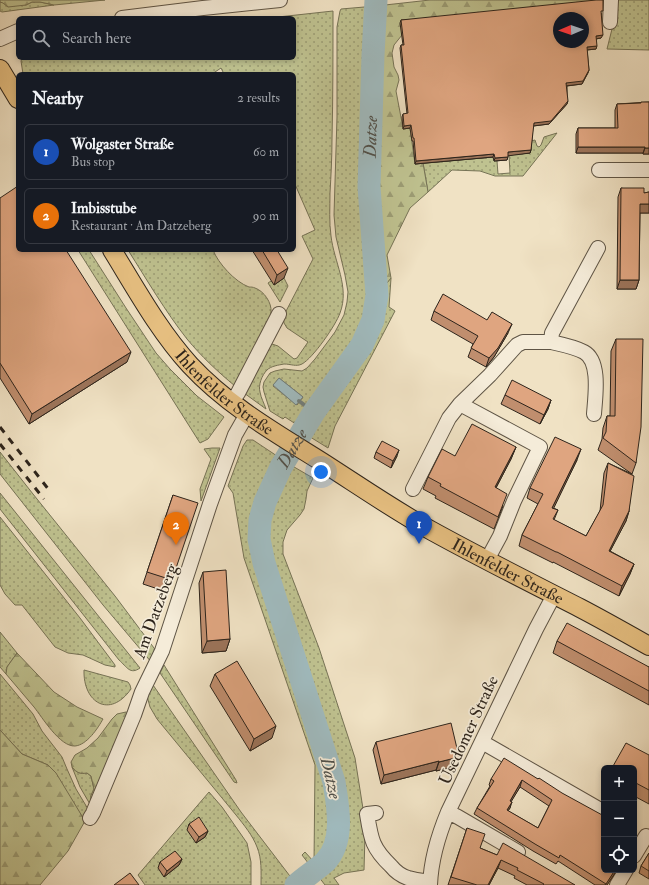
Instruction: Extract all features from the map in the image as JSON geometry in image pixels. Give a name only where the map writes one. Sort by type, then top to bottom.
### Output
[{"type":"main road","points":[[0,69],[16,95]]},
{"type":"main road","name":"Ihlenfelder Straße","points":[[113,252],[144,303],[174,346],[208,383],[247,414],[432,531],[649,646]]},
{"type":"street","points":[[138,16],[280,0]]},
{"type":"street","points":[[610,22],[611,0]]},
{"type":"street","points":[[0,39],[16,32]]},
{"type":"street","points":[[599,170],[649,170]]},
{"type":"street","points":[[551,342],[552,333],[598,248]]},
{"type":"street","points":[[231,402],[238,393],[279,314]]},
{"type":"street","points":[[413,489],[449,418],[460,404],[490,375],[517,345],[523,342],[551,342],[563,344],[585,352],[591,359],[595,372],[594,414]]},
{"type":"street","points":[[460,404],[540,447],[514,501],[500,536],[487,560]]},
{"type":"street","name":"Am Datzeberg","points":[[90,818],[134,715],[142,692],[162,651],[210,504],[235,435],[247,414]]},
{"type":"street","name":"Usedomer Straße","points":[[430,883],[435,849],[448,812],[536,629],[554,595]]},
{"type":"street","points":[[482,742],[601,810]]},
{"type":"street","points":[[448,812],[527,857]]},
{"type":"street","points":[[376,813],[367,814],[370,835],[374,847],[381,857],[395,871],[408,878],[430,883]]},
{"type":"street","points":[[637,849],[643,834]]},
{"type":"street","points":[[617,885],[624,873]]},
{"type":"green space","points":[[0,0],[105,0],[54,5],[32,2],[26,5],[8,7],[0,2]]},
{"type":"green space","points":[[430,0],[603,0],[402,35],[394,45],[392,53],[394,67],[399,80],[396,91],[403,128],[410,128],[415,164],[423,163],[428,192],[410,208],[387,255],[391,278],[377,295],[369,187],[376,6]]},
{"type":"green space","points":[[616,0],[649,0],[649,50],[607,49],[614,21]]},
{"type":"green space","points":[[0,2],[26,5],[32,2],[40,2],[54,5],[2,12],[0,11]]},
{"type":"green space","points":[[376,6],[369,187],[377,294],[391,278],[389,307],[395,311],[335,426],[328,448],[307,435],[308,432],[285,417],[283,419],[270,411],[263,387],[264,382],[270,373],[284,369],[302,371],[307,368],[335,332],[344,315],[347,302],[348,292],[336,237],[334,215],[337,117],[337,27],[341,9]],"holes":[[[279,378],[303,397],[297,405],[273,386]]]},
{"type":"green space","points":[[333,11],[333,107],[330,231],[342,284],[343,303],[334,325],[324,341],[307,361],[298,365],[284,364],[275,366],[265,372],[261,380],[260,389],[266,409],[244,393],[269,343],[278,346],[294,359],[297,358],[308,342],[287,328],[283,317],[313,259],[302,236],[315,230],[296,187],[296,72],[223,72],[221,68],[215,72],[23,72],[21,61],[296,60],[296,16],[287,16]]},
{"type":"green space","points":[[557,133],[523,176],[495,176],[480,171],[452,170],[428,192],[423,163],[493,157],[497,161],[498,174],[510,173],[509,155],[530,153],[531,141],[535,140],[537,146],[539,147],[544,137]]},
{"type":"green space","points":[[79,252],[90,252],[156,353],[170,369],[197,396],[224,417],[208,439],[200,443]]},
{"type":"green space","points":[[129,252],[214,252],[219,261],[233,277],[244,285],[254,287],[264,295],[269,301],[271,312],[270,318],[255,349],[235,386],[198,352],[164,306]]},
{"type":"green space","points":[[284,278],[288,286],[280,302],[268,283],[271,281],[274,284]]},
{"type":"green space","points":[[247,440],[253,440],[313,478],[307,491],[304,509],[287,530],[283,542],[283,554],[319,648],[355,758],[364,815],[364,870],[344,873],[334,878],[339,885],[325,885],[302,855],[305,852],[314,862],[315,765],[244,558],[233,493],[228,486],[243,446]]},
{"type":"green space","points":[[220,448],[201,501],[200,489],[211,459],[204,449]]},
{"type":"green space","points":[[0,452],[115,596],[157,652],[152,663],[103,605],[0,474]]},
{"type":"green space","points":[[0,493],[140,668],[134,671],[131,670],[119,660],[0,509]]},
{"type":"green space","points":[[0,517],[80,618],[115,667],[105,665],[83,655],[68,653],[55,647],[22,605],[15,605],[5,594],[0,585]]},
{"type":"green space","points":[[0,632],[17,653],[7,667],[6,674],[0,667]]},
{"type":"green space","points":[[17,653],[54,692],[77,707],[103,719],[84,743],[75,746],[63,742],[6,674],[7,667]]},
{"type":"green space","points":[[164,665],[237,783],[234,782],[160,673]]},
{"type":"green space","points":[[84,670],[128,682],[131,689],[123,698],[115,703],[107,705],[99,703],[88,691],[85,682]]},
{"type":"green space","points":[[0,674],[33,714],[42,731],[62,757],[76,789],[88,809],[85,821],[48,765],[22,754],[0,730]]},
{"type":"green space","points":[[153,685],[241,812],[296,885],[261,885],[260,856],[253,839],[236,815],[157,719],[150,707],[147,696]]},
{"type":"green space","points":[[126,712],[129,713],[93,807],[90,798],[94,789],[91,776],[87,773],[77,772],[72,767],[71,762],[75,755],[87,748],[98,738],[117,714]]},
{"type":"green space","points":[[0,730],[22,754],[48,765],[56,773],[85,821],[68,851],[40,885],[0,885]]},
{"type":"green space","points":[[72,767],[79,773],[87,773],[91,776],[94,789],[91,796],[93,807],[80,787]]},
{"type":"green space","points":[[209,792],[222,807],[247,843],[251,862],[251,885],[145,885],[138,875]]},
{"type":"water","points":[[279,378],[303,397],[296,405],[273,385]]},
{"type":"building","points":[[603,0],[603,11],[601,11],[603,35],[596,36],[597,46],[589,47],[589,12],[553,12],[553,48],[587,48],[589,70],[583,81],[566,83],[568,101],[551,121],[534,123],[531,150],[508,152],[508,157],[495,158],[494,154],[416,161],[411,125],[404,126],[403,114],[408,113],[401,45],[404,45],[401,20]]},
{"type":"building","points":[[649,102],[649,148],[578,147],[578,128],[618,128],[617,104]]},
{"type":"building","points":[[16,187],[16,252],[67,252],[131,352],[32,414],[0,363],[0,198]]},
{"type":"building","points":[[621,188],[644,188],[644,193],[649,192],[649,204],[640,204],[639,280],[620,280]]},
{"type":"building","points":[[263,252],[278,252],[288,268],[277,275]]},
{"type":"building","points":[[443,294],[487,320],[492,312],[512,324],[498,348],[489,358],[471,348],[478,336],[434,311]]},
{"type":"building","points":[[616,339],[643,339],[641,427],[636,463],[603,438],[606,432],[607,416],[615,416]]},
{"type":"building","points":[[512,380],[551,400],[544,415],[505,395]]},
{"type":"building","points":[[472,424],[516,447],[495,487],[507,494],[498,517],[440,486],[441,484],[428,477],[442,449],[455,456]]},
{"type":"building","points":[[555,437],[581,449],[552,508],[558,510],[553,519],[586,536],[603,505],[608,463],[634,476],[629,511],[609,551],[634,564],[622,586],[522,535],[543,494],[530,488]]},
{"type":"building","points":[[382,441],[399,450],[393,461],[376,452]]},
{"type":"building","points":[[173,495],[198,503],[172,580],[147,572]]},
{"type":"building","points":[[226,570],[230,639],[207,641],[203,572]]},
{"type":"building","points":[[567,623],[649,667],[649,691],[557,641]]},
{"type":"building","points":[[237,661],[276,726],[254,739],[215,674]]},
{"type":"building","points":[[451,723],[459,757],[384,775],[376,742]]},
{"type":"building","points":[[626,743],[649,755],[649,790],[637,784],[637,765],[614,765]]},
{"type":"building","points":[[504,758],[601,814],[601,873],[613,873],[606,884],[560,855],[559,858],[477,808],[494,781],[491,779]],"holes":[[[522,780],[552,800],[538,828],[507,810],[512,802],[510,801]]]},
{"type":"building","points":[[199,817],[208,831],[199,837],[189,824]]},
{"type":"building","points":[[467,828],[485,834],[480,848],[497,855],[503,843],[575,885],[543,885],[544,884],[517,870],[518,868],[501,860],[488,885],[477,885],[451,877]]},
{"type":"building","points":[[175,851],[182,859],[167,871],[160,862]]},
{"type":"building","points":[[649,853],[649,871],[641,866]]},
{"type":"building","points":[[130,873],[139,885],[114,885]]},
{"type":"waterway","name":"Datze","points":[[296,885],[325,862],[331,854],[338,834],[337,802],[334,782],[264,563],[259,539],[260,520],[265,502],[281,467],[314,412],[362,345],[373,320],[377,295],[369,187],[376,0]]},
{"type":"waterway","points":[[299,401],[314,412]]},
{"type":"railway","points":[[0,427],[49,490]]},
{"type":"railway","points":[[0,444],[44,499]]},
{"type":"place","name":"Wolgaster Straße","points":[[419,544]]},
{"type":"place","name":"Imbisstube","points":[[176,545]]}]
